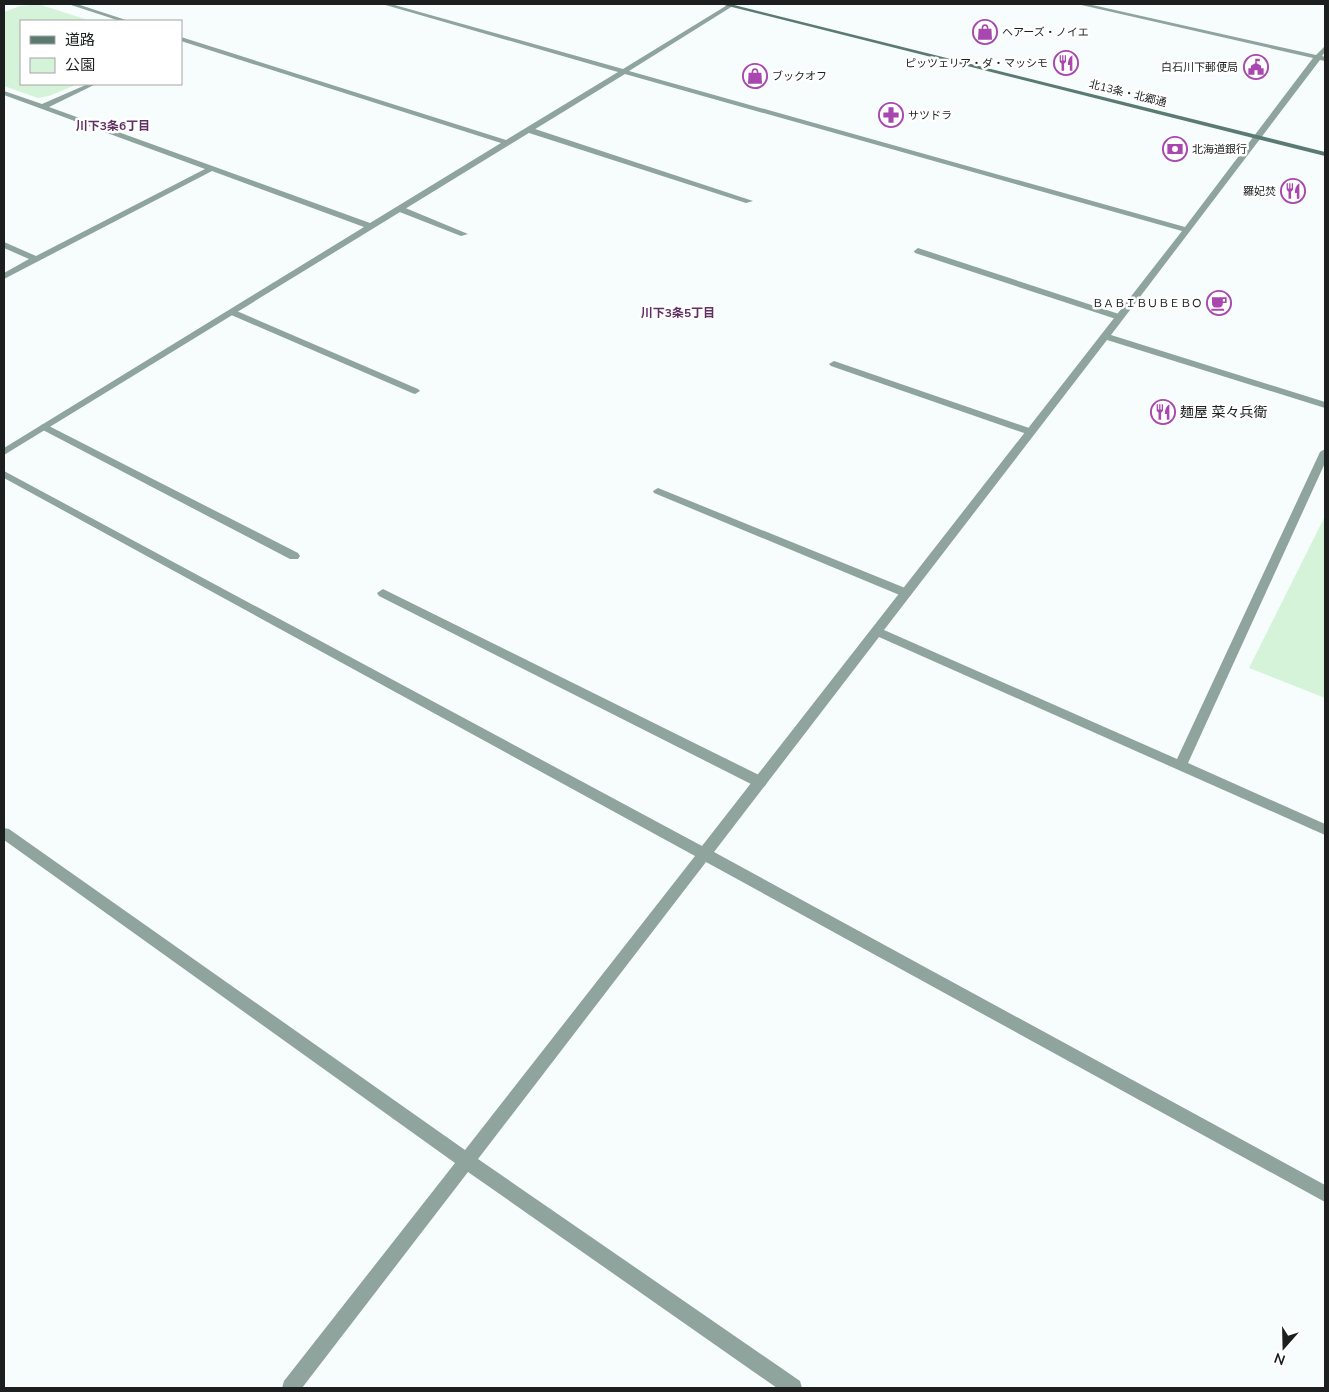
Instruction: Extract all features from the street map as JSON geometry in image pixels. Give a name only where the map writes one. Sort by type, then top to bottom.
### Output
[{"type":"main road","name":"北13条・北郷通","points":[[729,4],[1325,154]]},
{"type":"street","points":[[71,4],[123,20]]},
{"type":"street","points":[[385,4],[1187,230]]},
{"type":"street","points":[[4,452],[625,71],[729,4]]},
{"type":"street","points":[[290,1388],[1323,55],[1080,4]]},
{"type":"street","points":[[184,41],[507,143]]},
{"type":"street","points":[[42,107],[91,85]]},
{"type":"street","points":[[4,93],[372,227]]},
{"type":"street","points":[[529,130],[749,201]]},
{"type":"street","points":[[4,276],[210,169]]},
{"type":"street","points":[[400,209],[464,234]]},
{"type":"street","points":[[4,246],[36,259]]},
{"type":"street","points":[[918,251],[1119,317]]},
{"type":"street","points":[[232,312],[415,391]]},
{"type":"street","points":[[1105,336],[1325,405]]},
{"type":"street","points":[[834,364],[1031,432]]},
{"type":"street","points":[[45,427],[294,556]]},
{"type":"street","points":[[1180,766],[1325,452]]},
{"type":"street","points":[[4,474],[1325,1194]]},
{"type":"street","points":[[658,491],[906,593]]},
{"type":"street","points":[[383,593],[760,782]]},
{"type":"street","points":[[876,631],[1325,830]]},
{"type":"street","points":[[4,833],[466,1161],[793,1388]]},
{"type":"green space","points":[[38,4],[88,20],[20,20],[20,85],[76,85],[49,96],[38,98],[4,86],[4,12],[20,6]]},
{"type":"green space","points":[[1325,516],[1325,698],[1249,668]]},
{"type":"place","name":"ヘアーズ・ノイエ","points":[[985,32]]},
{"type":"place","name":"ピッツェリア・ダ・マッシモ","points":[[1066,63]]},
{"type":"place","name":"白石川下郵便局","points":[[1256,67]]},
{"type":"place","name":"ブックオフ","points":[[755,76]]},
{"type":"place","name":"サツドラ","points":[[891,115]]},
{"type":"place","name":"北海道銀行","points":[[1175,149]]},
{"type":"place","name":"羅妃焚","points":[[1293,191]]},
{"type":"place","name":"ＢＡＢＩＢＵＢＥＢＯ","points":[[1219,303]]},
{"type":"place","name":"麺屋 菜々兵衛","points":[[1163,412]]},
{"type":"district","name":"川下3条6丁目","points":[[113,126]]},
{"type":"district","name":"川下3条5丁目","points":[[678,313]]}]
